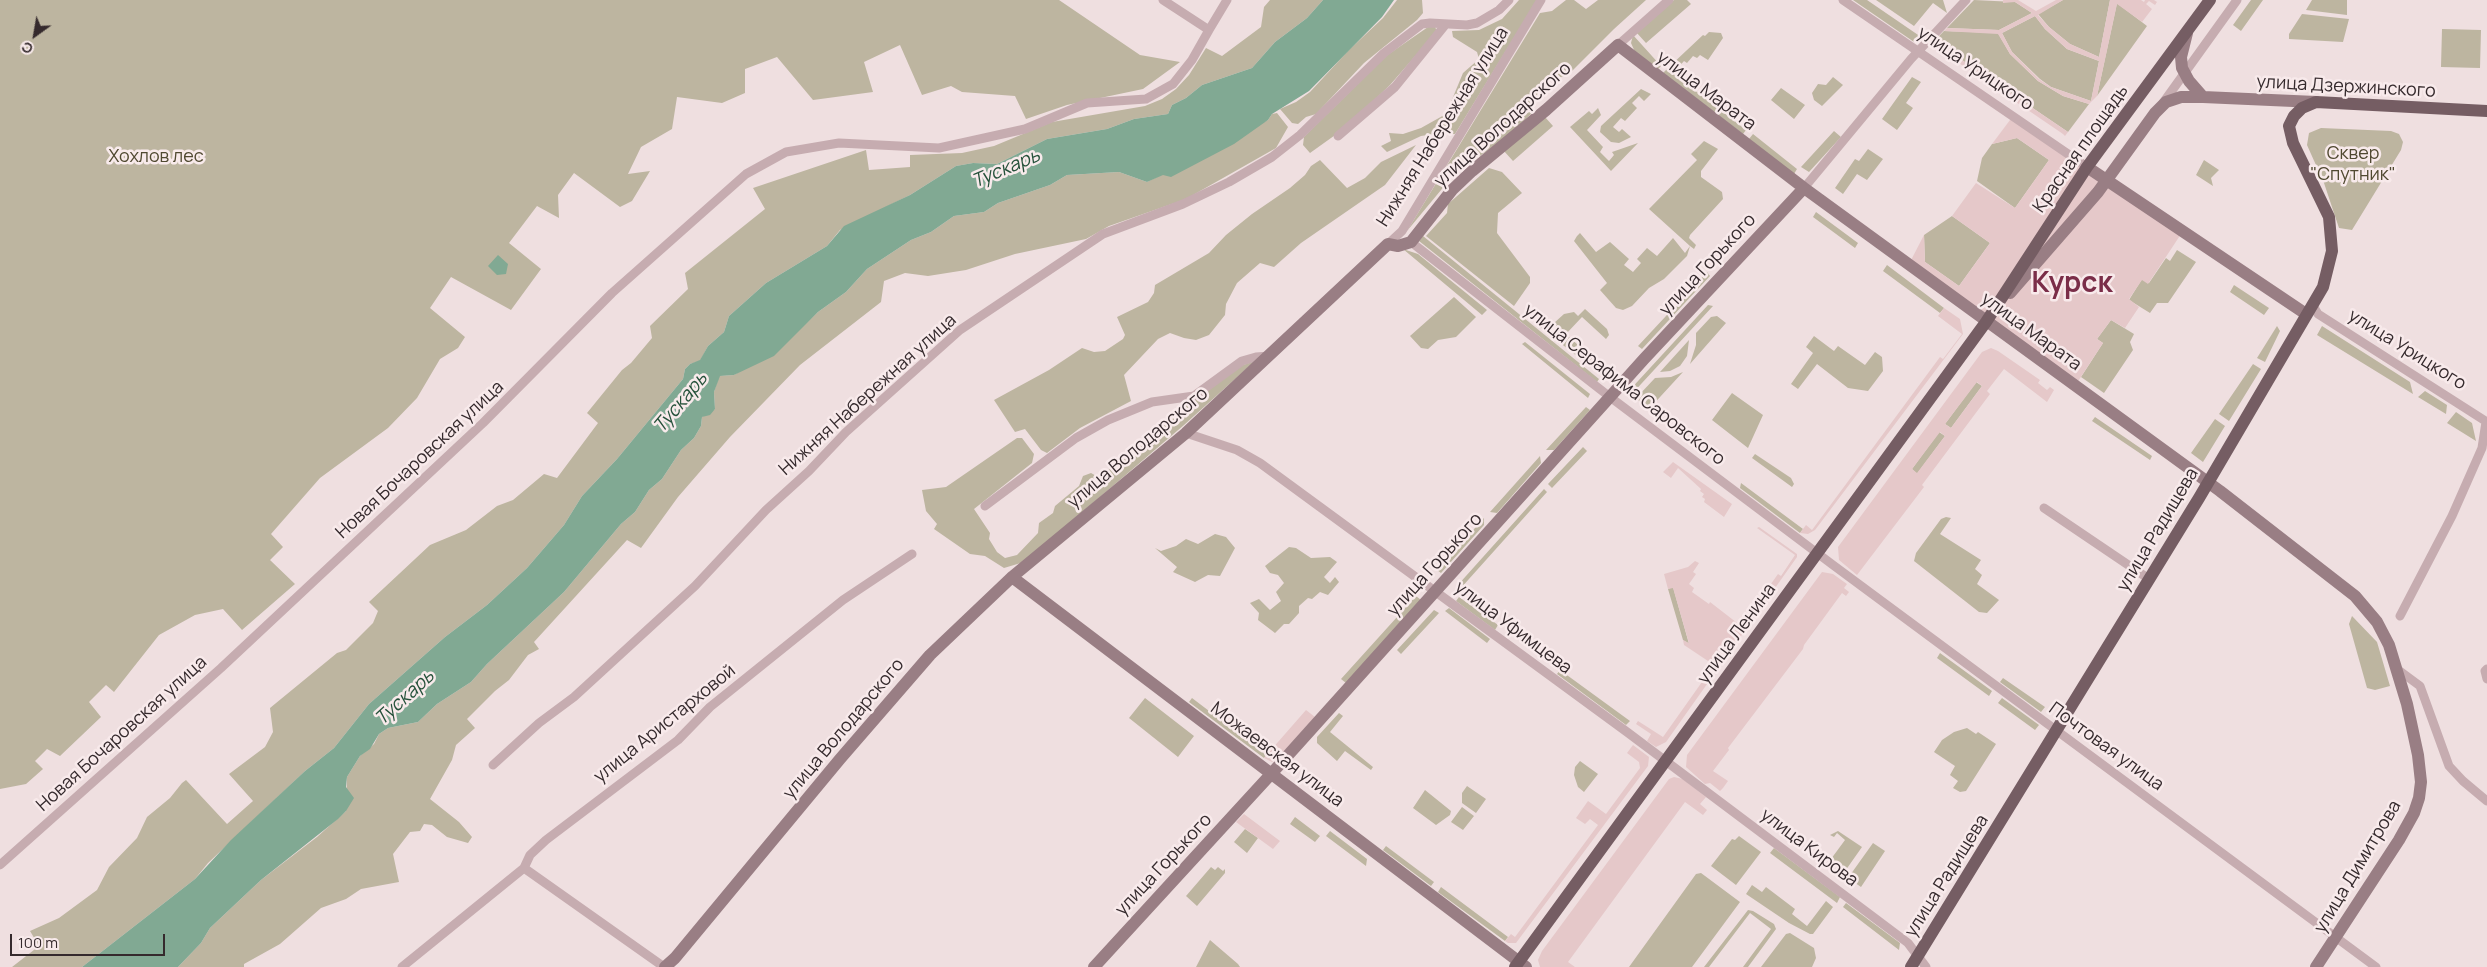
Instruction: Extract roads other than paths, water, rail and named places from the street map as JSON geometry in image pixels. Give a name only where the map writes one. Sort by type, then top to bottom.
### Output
[{"type":"main road","name":"Красная площадь","points":[[1986,322],[2087,167],[2210,0]]},
{"type":"main road","name":"улица Дзержинского","points":[[2316,102],[2487,111]]},
{"type":"main road","name":"улица Радищева","points":[[1911,967],[2208,482],[2323,287],[2332,251],[2329,217],[2293,143],[2290,126],[2298,111],[2316,102]]},
{"type":"main road","name":"улица Ленина","points":[[1520,965],[1986,322]]},
{"type":"street","points":[[1163,0],[1209,30]]},
{"type":"street","name":"Новая Бочаровская улица","points":[[0,865],[221,668],[483,423],[612,293],[746,174],[786,152],[839,143],[939,148],[1026,129],[1087,102],[1146,99],[1173,84],[1192,60],[1226,0]]},
{"type":"street","name":"Нижняя Набережная улица","points":[[493,765],[539,722],[574,697],[688,592],[766,510],[809,471],[846,432],[960,330],[1103,234],[1183,204],[1229,182],[1272,157],[1300,135],[1384,53],[1422,24],[1430,22],[1446,24],[1477,23],[1499,10],[1509,0]]},
{"type":"street","name":"Нижняя Набережная улица","points":[[1388,244],[1402,231],[1541,0]]},
{"type":"street","name":"улица Володарского","points":[[1411,242],[1466,178],[1546,110],[1669,0]]},
{"type":"street","name":"улица Урицкого","points":[[1843,0],[2087,167],[2486,422]]},
{"type":"street","points":[[1804,188],[1918,51],[1966,0]]},
{"type":"street","points":[[2155,113],[2237,0]]},
{"type":"street","points":[[1338,136],[1395,87],[1446,24]]},
{"type":"street","points":[[2186,33],[2181,57],[2184,75],[2203,97]]},
{"type":"street","name":"улица Марата","points":[[1618,45],[1804,188],[2208,482],[2355,596],[2377,622],[2397,669],[2418,755],[2421,782]]},
{"type":"street","name":"улица Дзержинского","points":[[1986,322],[2107,180],[2155,113],[2173,99],[2203,97],[2316,102]]},
{"type":"street","name":"улица Горького","points":[[1094,967],[1272,773],[1610,397],[1804,188]]},
{"type":"street","points":[[1388,244],[1398,246],[1411,242]]},
{"type":"street","name":"улица Серафима Саровского","points":[[1411,242],[1610,397],[1817,553]]},
{"type":"street","name":"улица Володарского","points":[[664,967],[675,958],[930,655],[1012,577],[1186,433],[1388,244]]},
{"type":"street","points":[[985,506],[1076,438],[1108,420],[1152,402],[1194,396],[1242,362],[1256,357],[1270,356]]},
{"type":"street","points":[[2400,616],[2452,516],[2482,448],[2486,422]]},
{"type":"street","name":"улица Уфимцева","points":[[1186,433],[1237,450],[1260,463],[1666,762]]},
{"type":"street","points":[[2044,508],[2149,579]]},
{"type":"street","name":"Почтовая улица","points":[[1817,553],[2376,967]]},
{"type":"street","name":"улица Аристарховой","points":[[402,967],[524,868],[530,855],[546,840],[678,740],[710,707],[844,600],[912,554]]},
{"type":"street","name":"Можаевская улица","points":[[1012,577],[1272,773],[1520,965]]},
{"type":"street","points":[[2397,669],[2420,686],[2449,766],[2462,781],[2487,801]]},
{"type":"street","name":"улица Кирова","points":[[1666,762],[1908,943],[1926,967]]},
{"type":"street","name":"улица Димитрова","points":[[2316,967],[2337,937],[2414,813],[2421,782]]},
{"type":"street","points":[[524,868],[664,967]]},
{"type":"water","name":"Тускарь","points":[[1323,0],[1394,0],[1382,17],[1309,91],[1272,114],[1268,120],[1234,144],[1171,177],[1163,175],[1147,182],[1119,172],[1067,175],[1050,185],[998,203],[984,212],[954,216],[931,232],[911,240],[867,269],[846,292],[818,312],[774,356],[734,375],[720,376],[714,392],[715,409],[710,415],[702,417],[701,426],[694,438],[681,450],[662,479],[649,490],[635,512],[621,524],[564,592],[487,664],[471,682],[437,704],[418,722],[388,728],[379,734],[370,749],[360,756],[347,777],[346,787],[354,798],[346,811],[338,819],[261,880],[210,928],[201,943],[178,967],[82,967],[195,879],[231,840],[305,771],[334,748],[369,704],[445,637],[487,605],[527,568],[564,525],[582,496],[617,459],[683,379],[685,369],[690,364],[700,360],[708,346],[724,332],[729,316],[766,283],[827,246],[844,226],[910,195],[956,166],[973,163],[997,164],[1047,139],[1107,129],[1134,119],[1168,114],[1172,105],[1186,98],[1202,85],[1252,68],[1275,42],[1307,18]]},
{"type":"water","points":[[498,255],[508,264],[506,274],[497,275],[488,266]]},
{"type":"district","name":"Курск","points":[[2072,284]]},
{"type":"park label","name":"Хохлов лес","points":[[156,157]]},
{"type":"park label","name":"Сквер \"Спутник\"","points":[[2353,164]]}]
